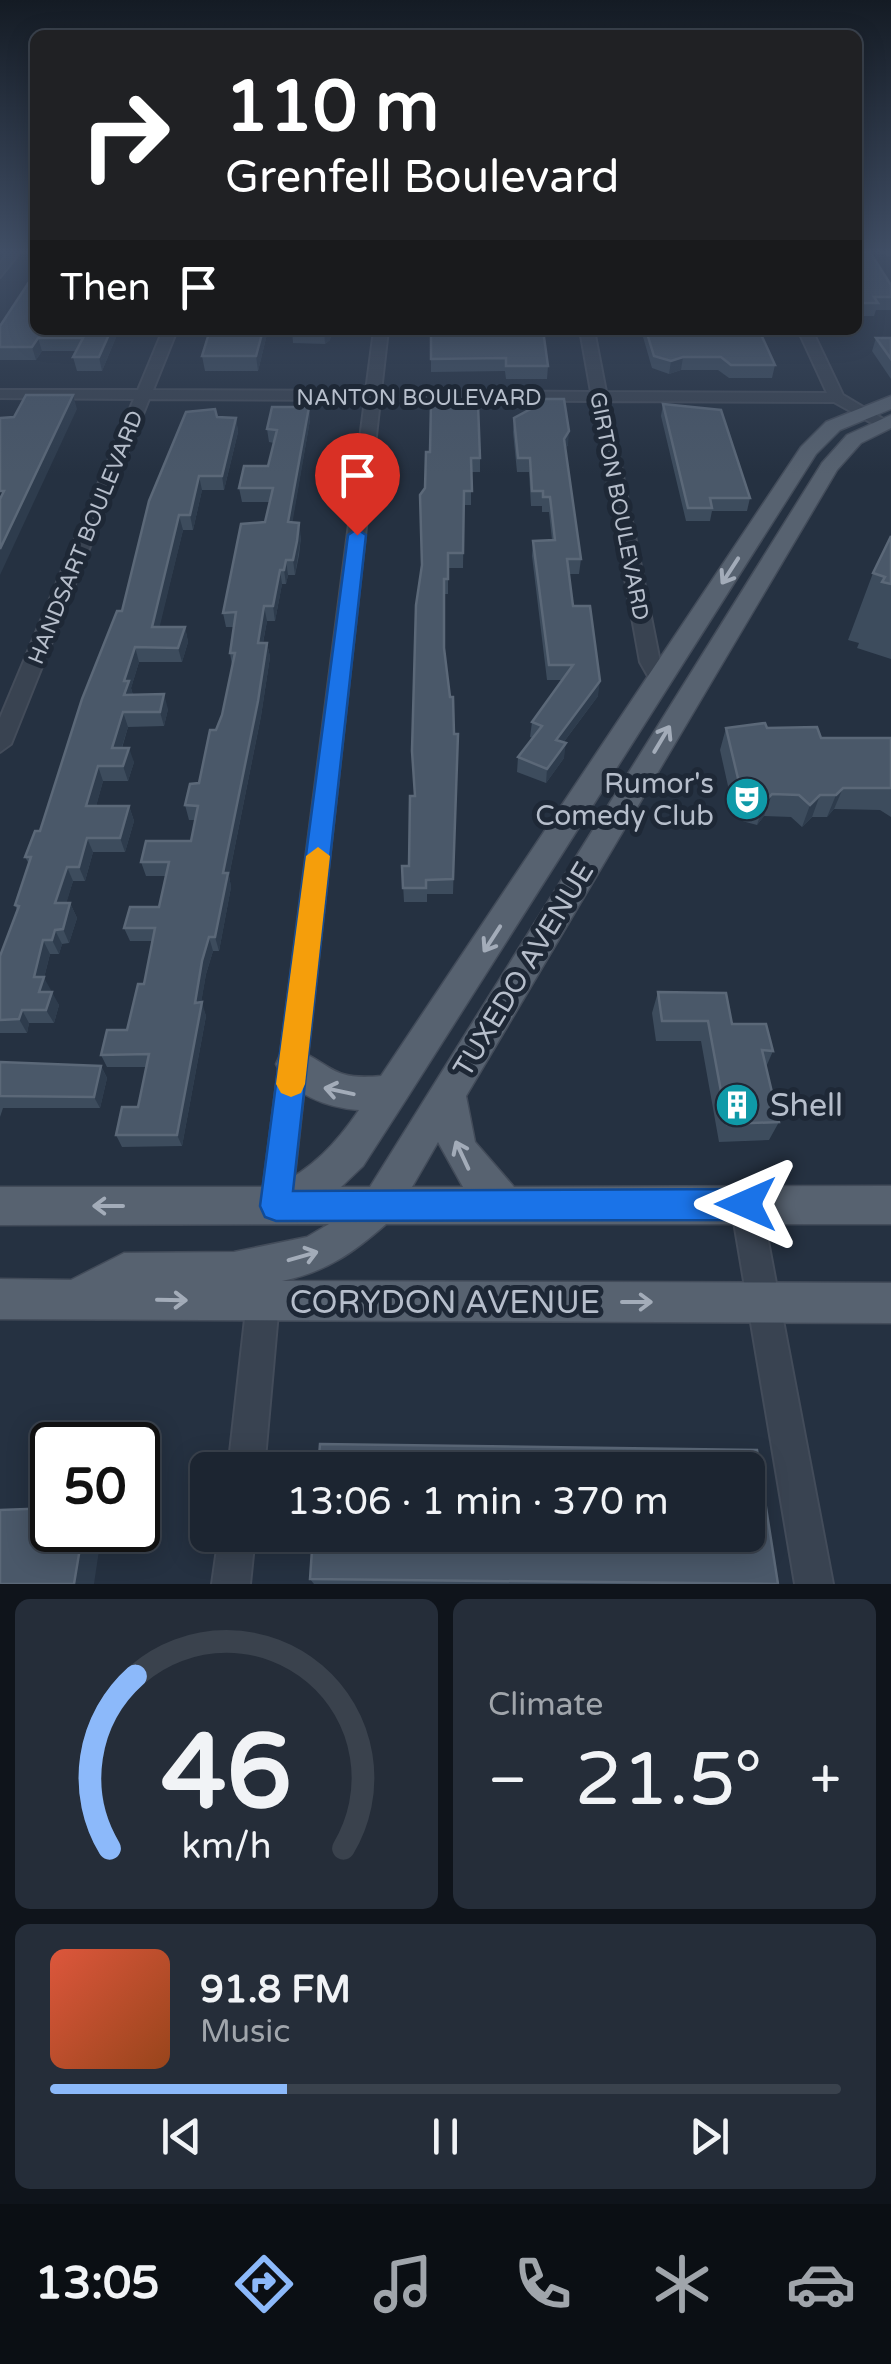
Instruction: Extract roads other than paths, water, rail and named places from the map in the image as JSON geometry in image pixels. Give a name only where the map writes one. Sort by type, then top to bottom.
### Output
[{"type":"main road","name":"TUXEDO AVENUE","points":[[276,1206],[314,1187],[350,1154],[808,451],[824,432],[872,411]]},
{"type":"main road","name":"TUXEDO AVENUE","points":[[74,1299],[124,1272],[234,1271],[309,1256],[335,1244],[380,1204],[829,467],[872,411]]},
{"type":"main road","points":[[293,1064],[312,1084],[330,1090],[356,1095],[393,1090]]},
{"type":"main road","points":[[448,1092],[448,1119],[458,1152],[469,1171],[504,1204]]},
{"type":"main road","points":[[0,1206],[891,1205]]},
{"type":"main road","name":"CORYDON AVENUE","points":[[0,1299],[891,1303]]},
{"type":"street","name":"HANDSART BOULEVARD","points":[[0,744],[168,335]]},
{"type":"street","points":[[276,1206],[379,335]]},
{"type":"street","name":"GIRTON BOULEVARD","points":[[588,335],[650,662],[660,680]]},
{"type":"street","points":[[809,335],[872,411]]},
{"type":"street","name":"NANTON BOULEVARD","points":[[0,394],[600,397],[872,411]]},
{"type":"street","points":[[746,1204],[814,1584]]},
{"type":"street","points":[[248,1452],[263,1302]]},
{"type":"street","points":[[231,1584],[236,1552]]},
{"type":"place","name":"Rumor's Comedy Club","points":[[747,799]]},
{"type":"place","name":"Shell","points":[[737,1105]]}]
